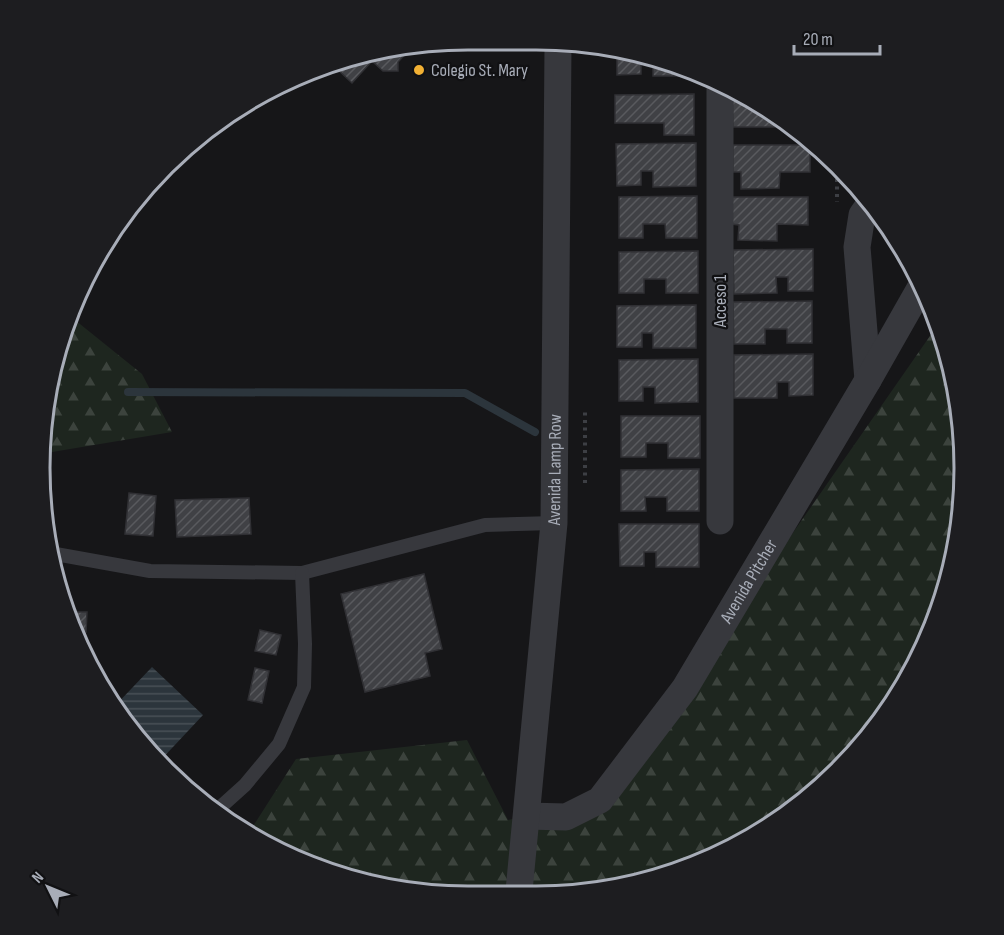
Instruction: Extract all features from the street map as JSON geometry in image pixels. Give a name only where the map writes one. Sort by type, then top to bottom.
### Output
[{"type":"street","name":"Avenida Lamp Row","points":[[520,886],[554,523],[558,50]]},
{"type":"street","name":"Acceso 1","points":[[720,93],[720,521]]},
{"type":"street","points":[[865,210],[862,214],[857,247],[868,380]]},
{"type":"street","name":"Avenida Pitcher","points":[[527,816],[566,817],[600,800],[685,688],[917,295]]},
{"type":"lane","points":[[59,555],[150,571],[302,573],[485,525],[554,523]]},
{"type":"lane","points":[[222,806],[245,785],[279,744],[304,687],[302,573]]},
{"type":"path","points":[[837,177],[837,210]]},
{"type":"green space","points":[[76,321],[142,374],[172,432],[50,452],[58,386]]},
{"type":"green space","points":[[932,333],[951,413],[954,440],[954,495],[946,549],[932,602],[911,652],[884,700],[868,722],[851,743],[812,782],[769,815],[696,854],[645,871],[591,882],[536,886],[440,885],[386,877],[359,871],[308,854],[253,826],[296,759],[467,740],[508,820],[527,816],[566,817],[685,688]]},
{"type":"shaded area","points":[[152,667],[203,715],[165,756],[120,700]]},
{"type":"building","points":[[405,55],[398,62],[398,71],[383,71],[372,61]]},
{"type":"building","points":[[617,58],[641,63],[641,74],[617,75]]},
{"type":"building","points":[[372,61],[352,83],[339,70]]},
{"type":"building","points":[[653,66],[682,76],[653,76]]},
{"type":"building","points":[[694,94],[694,135],[664,135],[664,123],[615,123],[615,95]]},
{"type":"building","points":[[732,99],[775,125],[775,127],[733,127]]},
{"type":"building","points":[[696,143],[696,186],[653,187],[653,171],[641,171],[641,185],[617,186],[616,144]]},
{"type":"building","points":[[733,145],[802,145],[810,151],[810,172],[780,172],[779,188],[741,189],[741,172],[733,172]]},
{"type":"building","points":[[697,196],[697,238],[666,238],[665,224],[643,224],[643,238],[619,238],[619,197]]},
{"type":"building","points":[[732,197],[808,197],[808,225],[777,224],[777,241],[738,240],[739,225],[731,224]]},
{"type":"building","points":[[813,249],[813,291],[788,291],[788,277],[776,277],[777,293],[734,294],[733,250]]},
{"type":"building","points":[[698,251],[698,293],[666,293],[666,279],[644,279],[644,293],[619,293],[619,252]]},
{"type":"building","points":[[812,301],[812,343],[787,343],[787,329],[765,329],[765,344],[734,344],[733,302]]},
{"type":"building","points":[[696,305],[696,348],[653,348],[653,333],[642,333],[642,347],[617,347],[617,306]]},
{"type":"building","points":[[813,354],[813,395],[789,396],[789,382],[777,382],[777,398],[734,398],[734,355]]},
{"type":"building","points":[[698,359],[698,402],[655,403],[655,387],[643,387],[643,401],[619,401],[619,360]]},
{"type":"building","points":[[621,416],[700,416],[700,458],[668,458],[668,443],[646,443],[646,457],[621,457]]},
{"type":"building","points":[[699,469],[699,511],[667,511],[667,497],[645,497],[646,511],[621,511],[621,470]]},
{"type":"building","points":[[129,493],[156,496],[153,536],[125,534]]},
{"type":"building","points":[[249,498],[251,534],[177,537],[175,500]]},
{"type":"building","points":[[619,524],[699,524],[699,567],[656,567],[656,552],[644,552],[644,566],[620,566]]},
{"type":"building","points":[[424,574],[442,649],[425,653],[430,676],[365,692],[341,594]]},
{"type":"building","points":[[76,612],[87,612],[86,632],[83,632]]},
{"type":"building","points":[[260,630],[281,635],[276,655],[255,651]]},
{"type":"building","points":[[255,668],[269,671],[262,703],[248,700]]},
{"type":"waterway","points":[[128,392],[465,393],[535,432]]},
{"type":"place","name":"Colegio St. Mary","points":[[419,70]]}]
